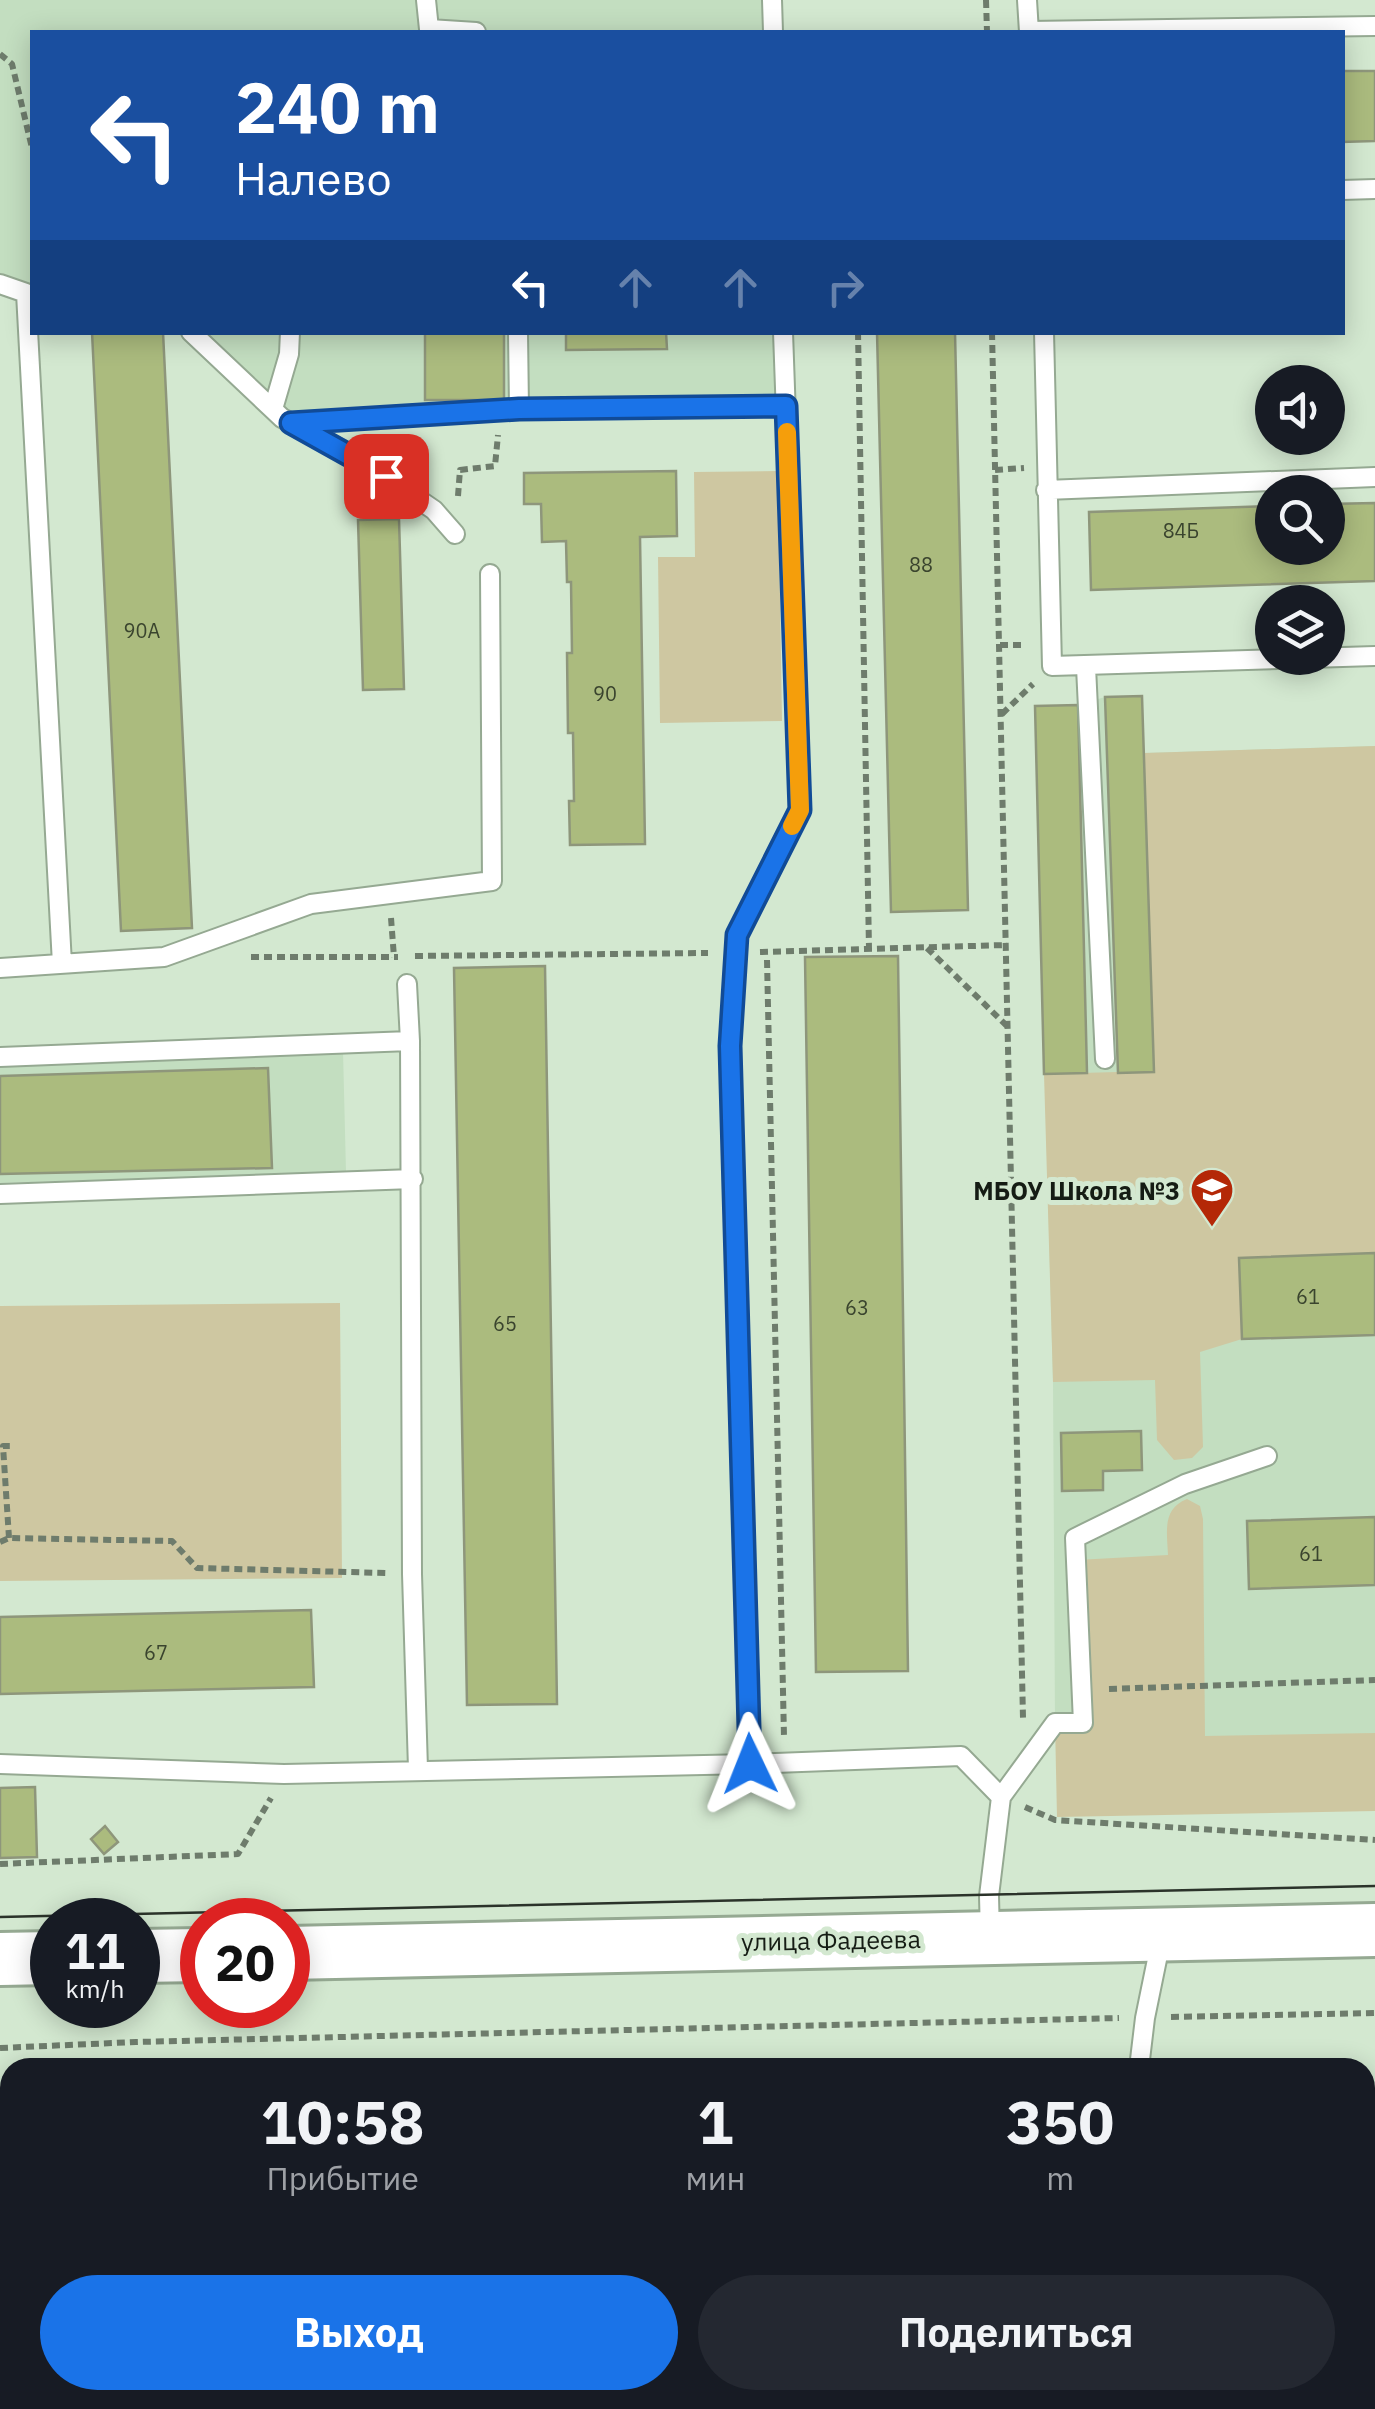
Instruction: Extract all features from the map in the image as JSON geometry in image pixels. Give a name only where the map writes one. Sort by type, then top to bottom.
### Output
[{"type":"street","name":"улица Фадеева","points":[[310,1952],[1375,1930]]},
{"type":"street","points":[[0,1959],[30,1958]]},
{"type":"lane","points":[[426,0],[428,30]]},
{"type":"lane","points":[[772,0],[773,30]]},
{"type":"lane","points":[[1027,0],[1029,30]]},
{"type":"lane","points":[[1144,30],[1375,26]]},
{"type":"lane","points":[[1345,190],[1375,189]]},
{"type":"lane","points":[[0,284],[29,289]]},
{"type":"lane","points":[[31,335],[62,964]]},
{"type":"lane","points":[[194,335],[291,423],[376,470],[434,510],[455,534]]},
{"type":"lane","points":[[273,409],[290,354],[290,335]]},
{"type":"lane","points":[[518,335],[519,409]]},
{"type":"lane","points":[[750,1764],[730,1046],[737,935],[800,810],[784,335]]},
{"type":"lane","points":[[1044,335],[1052,666],[1375,656]]},
{"type":"lane","points":[[291,423],[519,409],[786,406]]},
{"type":"lane","points":[[1046,490],[1375,477]]},
{"type":"lane","points":[[0,968],[164,956],[311,904],[492,881],[490,574]]},
{"type":"lane","points":[[1086,667],[1106,1059]]},
{"type":"lane","points":[[407,984],[413,1179],[412,1574],[418,1770]]},
{"type":"lane","points":[[0,1057],[410,1041]]},
{"type":"lane","points":[[0,1194],[413,1179]]},
{"type":"lane","points":[[990,1936],[990,1886],[1001,1796],[1055,1724],[1084,1723],[1076,1538],[1186,1484],[1267,1456]]},
{"type":"lane","points":[[0,1764],[284,1774],[962,1756],[1001,1796]]},
{"type":"lane","points":[[1140,2058],[1162,1934]]},
{"type":"path","points":[[986,0],[987,30]]},
{"type":"path","points":[[0,54],[12,64],[30,140]]},
{"type":"path","points":[[858,335],[869,949]]},
{"type":"path","points":[[992,335],[1024,1717],[1019,1733]]},
{"type":"path","points":[[455,534],[460,470],[495,466],[500,424],[519,409]]},
{"type":"path","points":[[1002,714],[1052,666]]},
{"type":"path","points":[[239,957],[766,952],[1007,945]]},
{"type":"path","points":[[927,948],[1008,1026]]},
{"type":"path","points":[[766,952],[785,1763]]},
{"type":"path","points":[[9,1538],[4,1446],[14,1446]]},
{"type":"path","points":[[0,1542],[9,1538],[172,1541],[197,1568],[412,1574]]},
{"type":"path","points":[[1082,1690],[1375,1680]]},
{"type":"path","points":[[0,1864],[238,1854],[276,1789]]},
{"type":"path","points":[[1001,1796],[1056,1820],[1375,1840]]},
{"type":"path","points":[[0,2048],[1375,2013]]},
{"type":"shaded area","points":[[0,0],[772,0],[773,30],[30,30],[30,288],[26,293],[0,284]]},
{"type":"shaded area","points":[[192,335],[783,335],[786,406],[291,423]]},
{"type":"shaded area","points":[[778,471],[782,721],[660,723],[658,557],[695,557],[694,472]]},
{"type":"shaded area","name":"МБОУ Школа №3","points":[[1105,697],[1144,753],[1375,746],[1375,1811],[1055,1723],[1053,1382],[1035,706],[1078,705]]},
{"type":"shaded area","points":[[1375,746],[1375,1253],[1239,1258],[1242,1339],[1200,1352],[1203,1447],[1192,1458],[1174,1460],[1157,1440],[1155,1380],[1053,1382],[1044,1074],[1154,1071],[1144,753]]},
{"type":"shaded area","points":[[343,1051],[346,1172],[0,1183],[0,1063]]},
{"type":"shaded area","points":[[340,1303],[342,1578],[0,1581],[0,1306]]},
{"type":"shaded area","points":[[1187,1499],[1200,1506],[1203,1519],[1205,1736],[1375,1733],[1375,1811],[1057,1817],[1055,1723],[1083,1723],[1077,1560],[1168,1555],[1170,1515]]},
{"type":"building","points":[[1345,71],[1375,71],[1375,141],[1345,142]]},
{"type":"building","points":[[92,335],[163,335],[192,928],[121,931]]},
{"type":"building","points":[[425,335],[504,335],[504,400],[425,400]]},
{"type":"building","points":[[566,335],[666,335],[667,349],[566,350]]},
{"type":"building","points":[[877,335],[955,335],[968,910],[891,912]]},
{"type":"building","points":[[676,471],[677,536],[640,537],[645,844],[570,845],[569,801],[574,801],[573,733],[568,733],[567,653],[572,653],[566,541],[542,542],[541,504],[524,504],[524,473]]},
{"type":"building","points":[[1375,503],[1375,581],[1091,590],[1089,512],[1255,507],[1255,565],[1345,565],[1345,504]]},
{"type":"building","points":[[399,519],[404,689],[363,690],[358,520]]},
{"type":"building","points":[[1142,696],[1154,1072],[1118,1073],[1105,697]]},
{"type":"building","points":[[1078,705],[1087,1073],[1044,1074],[1035,706]]},
{"type":"building","points":[[898,956],[908,1671],[816,1672],[805,957]]},
{"type":"building","points":[[545,966],[557,1704],[467,1705],[454,968]]},
{"type":"building","points":[[268,1068],[272,1168],[0,1174],[0,1076]]},
{"type":"building","points":[[1375,1253],[1375,1335],[1242,1339],[1239,1258]]},
{"type":"building","points":[[1141,1431],[1142,1470],[1103,1471],[1103,1490],[1062,1491],[1061,1433]]},
{"type":"building","points":[[1375,1517],[1375,1585],[1249,1589],[1247,1521]]},
{"type":"building","points":[[311,1610],[314,1687],[0,1694],[0,1617]]},
{"type":"building","points":[[35,1787],[37,1857],[0,1858],[0,1788]]},
{"type":"building","points":[[105,1826],[118,1842],[104,1854],[91,1839]]},
{"type":"tram line","points":[[0,1917],[1375,1886]]},
{"type":"slow traffic","points":[[787,432],[800,810],[792,826]]},
{"type":"place","name":"МБОУ Школа №3","points":[[1212,1228]]},
{"type":"route","points":[[386,476],[291,423],[519,409],[786,406],[800,810],[737,935],[730,1046],[750,1764]]}]
